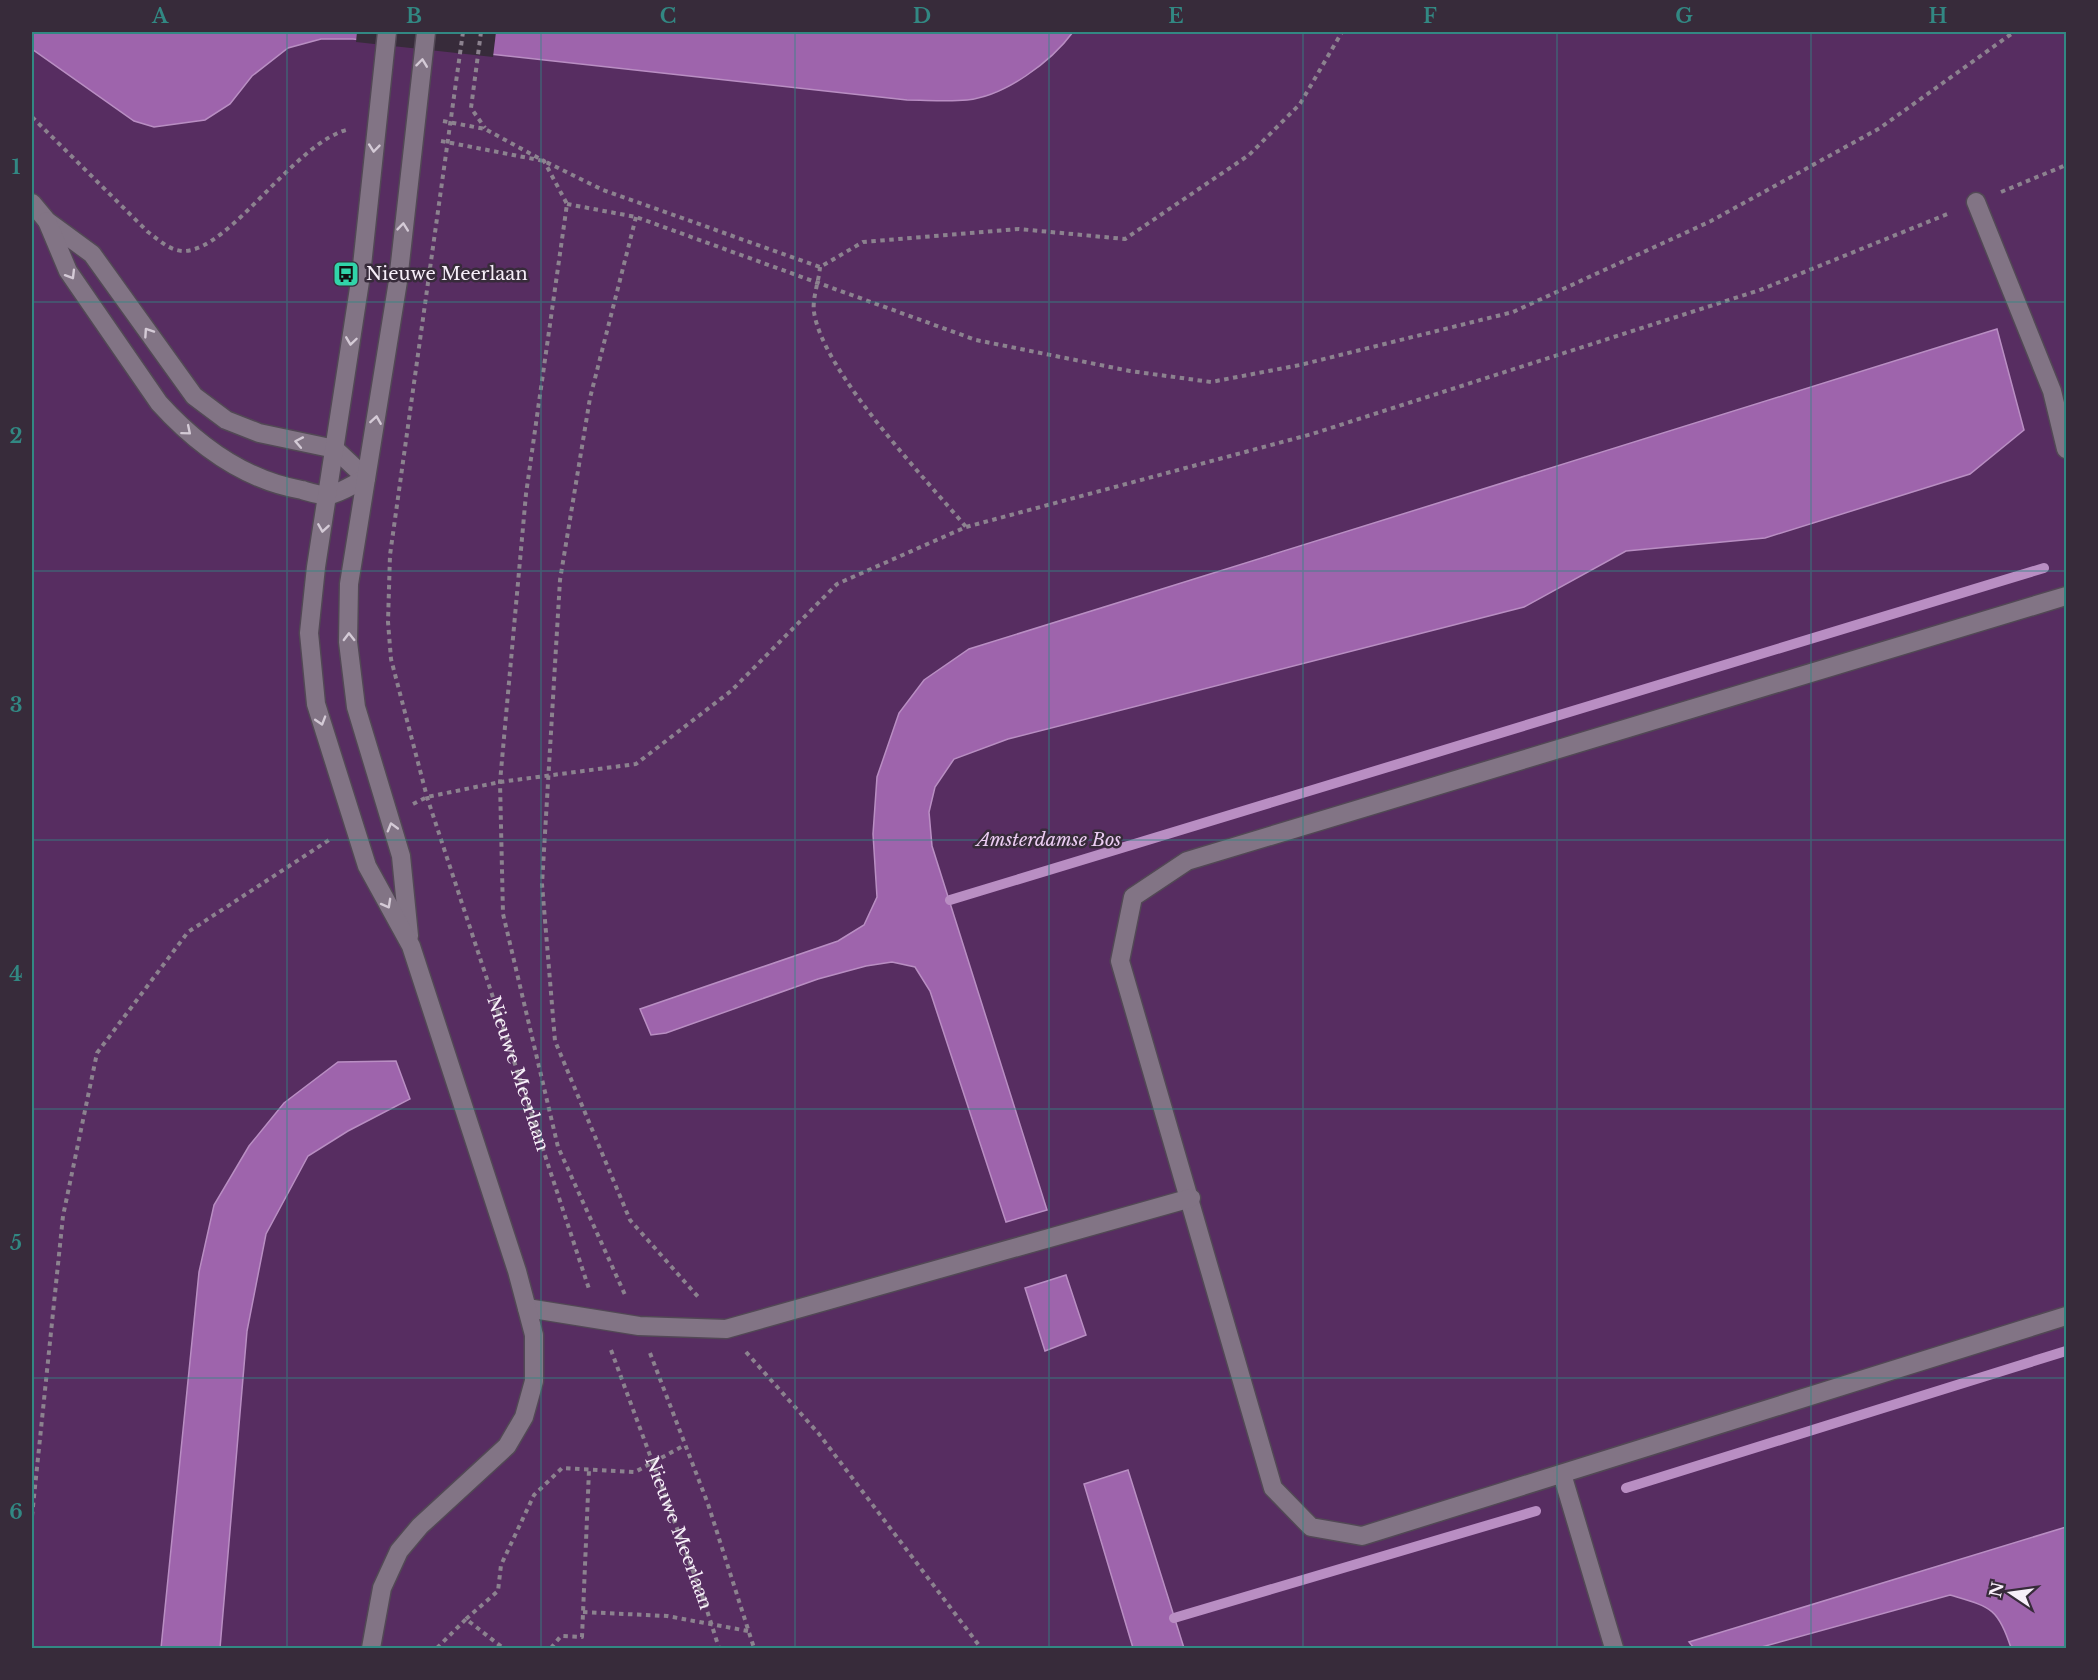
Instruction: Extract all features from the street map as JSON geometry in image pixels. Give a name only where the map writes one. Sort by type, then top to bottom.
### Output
[{"type":"street","points":[[370,1648],[382,1588],[399,1551],[420,1526],[507,1446],[524,1417],[534,1381],[534,1335],[527,1308],[411,946],[367,866],[316,704],[309,633],[361,275],[387,32]]},
{"type":"street","points":[[411,946],[401,856],[356,707],[348,642],[349,584],[398,280],[426,32]]},
{"type":"street","points":[[1976,202],[2051,387],[2067,449]]},
{"type":"street","points":[[32,203],[47,221],[92,254],[194,396],[226,420],[259,433],[335,449],[366,478]]},
{"type":"street","points":[[47,221],[68,271],[159,403],[176,422],[207,448],[264,481],[328,495],[366,478]]},
{"type":"street","points":[[2067,596],[1187,861],[1133,897],[1120,961],[1191,1198],[1273,1488],[1311,1527],[1362,1536],[2067,1316]]},
{"type":"street","points":[[527,1308],[639,1326],[726,1329],[1191,1198]]},
{"type":"street","points":[[1562,1474],[1614,1648]]},
{"type":"path","name":"Nieuwe Meerlaan","points":[[463,32],[450,142],[390,555],[388,622],[391,659],[427,797],[600,1321],[718,1648]]},
{"type":"path","points":[[481,32],[471,108],[485,129],[603,190],[820,267],[863,242],[1019,229],[1125,238],[1249,155],[1300,104],[1342,32]]},
{"type":"path","points":[[567,204],[636,217],[976,340],[1130,371],[1211,382],[1300,365],[1513,312],[1711,221],[1880,128],[2014,32]]},
{"type":"path","points":[[32,117],[147,232],[168,247],[185,251],[207,243],[237,219],[313,148],[329,137],[348,129],[375,133]]},
{"type":"path","points":[[413,137],[544,161]]},
{"type":"path","points":[[544,161],[567,204],[525,494],[500,782],[503,914],[558,1148],[639,1326],[708,1504],[754,1648]]},
{"type":"path","points":[[388,814],[427,797],[500,782],[636,764],[731,691],[837,584],[966,527],[1312,434],[1749,294],[2067,165]]},
{"type":"path","points":[[636,217],[590,398],[560,580],[542,884],[555,1041],[630,1220],[819,1434],[981,1648]]},
{"type":"path","points":[[820,267],[813,310],[826,351],[873,415],[966,527]]},
{"type":"path","points":[[32,1516],[63,1216],[97,1053],[188,932],[353,826]]},
{"type":"path","points":[[436,1648],[498,1591],[501,1565],[534,1495],[562,1468],[635,1472],[685,1445]]},
{"type":"path","points":[[551,1648],[561,1636],[582,1637],[588,1470]]},
{"type":"path","points":[[583,1612],[667,1616],[748,1631]]},
{"type":"path","points":[[466,1619],[503,1648]]},
{"type":"green space","name":"Amsterdamse Bos","points":[[32,32],[2066,32],[2066,1648],[32,1648]]},
{"type":"shaded area","points":[[32,32],[1073,32],[1040,66],[1011,85],[982,97],[952,101],[907,100],[353,39],[321,39],[288,48],[252,76],[230,104],[205,120],[154,127],[134,121],[32,49]]},
{"type":"shaded area","points":[[1997,329],[2024,430],[1970,474],[1765,538],[1626,551],[1524,607],[1008,739],[954,759],[935,787],[929,812],[932,846],[1047,1210],[1006,1222],[930,991],[915,967],[892,962],[866,966],[818,979],[666,1033],[651,1035],[640,1009],[838,941],[864,925],[877,897],[873,834],[877,777],[899,713],[924,680],[969,649]]},
{"type":"shaded area","points":[[396,1061],[410,1099],[348,1131],[308,1156],[266,1234],[247,1331],[220,1648],[161,1648],[199,1272],[214,1205],[249,1146],[284,1103],[338,1062]]},
{"type":"shaded area","points":[[1066,1275],[1086,1335],[1045,1351],[1025,1288]]},
{"type":"shaded area","points":[[1128,1470],[1184,1648],[1133,1648],[1084,1484]]},
{"type":"shaded area","points":[[2066,1527],[2066,1648],[2011,1648],[1997,1616],[1983,1606],[1950,1595],[1758,1648],[1694,1648],[1689,1642]]},
{"type":"pier","points":[[357,32],[496,32],[493,57],[356,42]]},
{"type":"waterway","points":[[950,900],[2044,568]]},
{"type":"waterway","points":[[1626,1488],[2066,1351]]},
{"type":"waterway","points":[[1174,1618],[1536,1511]]},
{"type":"place","name":"Nieuwe Meerlaan","points":[[346,274]]}]
